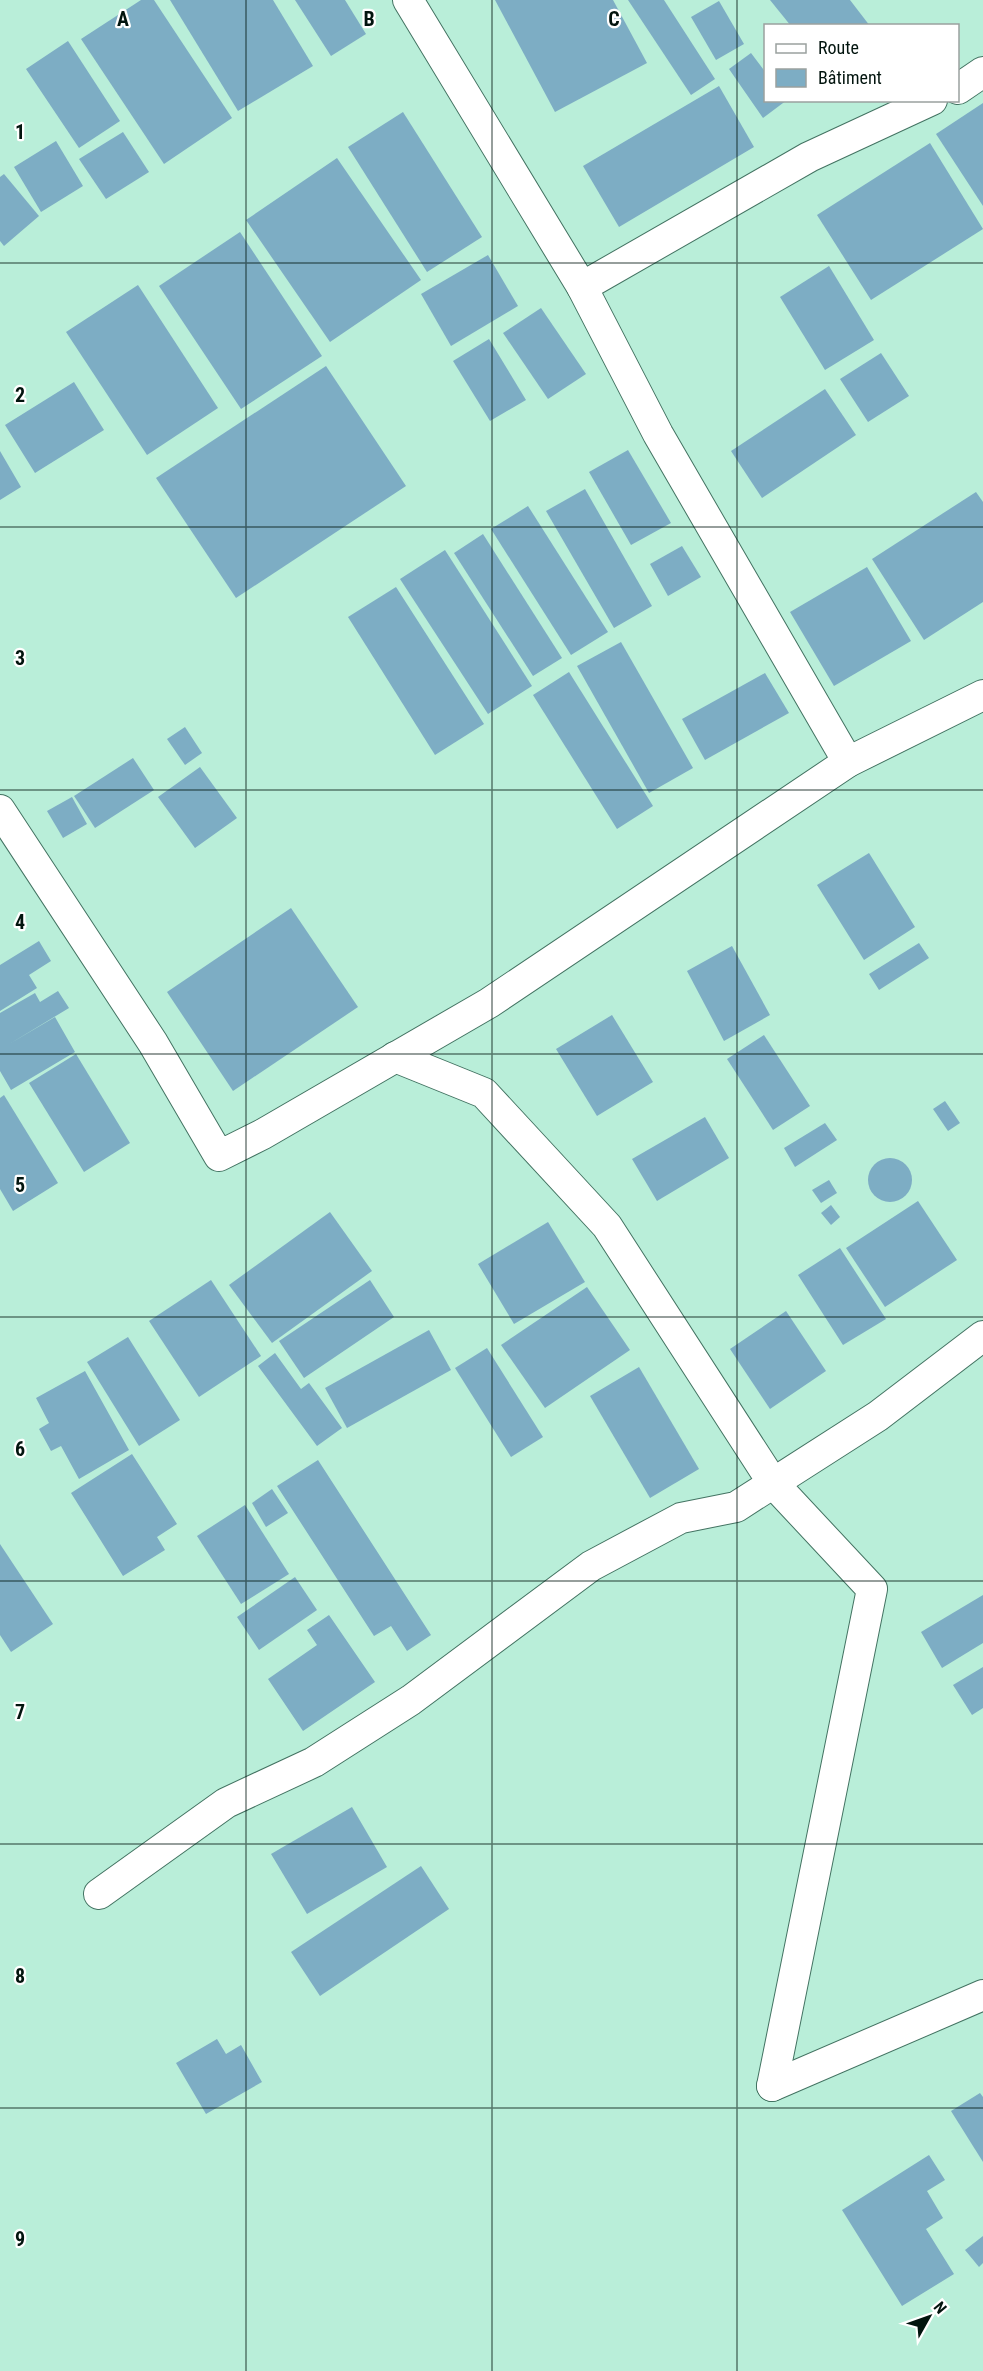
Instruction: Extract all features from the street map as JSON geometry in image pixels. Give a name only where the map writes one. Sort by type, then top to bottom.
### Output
[{"type":"street","points":[[408,0],[582,287],[658,434],[848,762]]},
{"type":"street","points":[[959,88],[983,72]]},
{"type":"street","points":[[582,287],[809,157],[928,102]]},
{"type":"street","points":[[0,810],[153,1043],[219,1156],[263,1134],[489,1003],[848,762],[983,695]]},
{"type":"street","points":[[395,1058],[484,1093],[607,1226],[773,1483],[872,1589],[772,2086],[983,1995]]},
{"type":"street","points":[[99,1894],[225,1803],[314,1762],[411,1700],[591,1566],[681,1518],[736,1507],[878,1416],[983,1336]]},
{"type":"building","points":[[141,0],[154,0],[232,118],[164,164],[81,39]]},
{"type":"building","points":[[170,0],[273,0],[313,66],[238,111]]},
{"type":"building","points":[[295,0],[345,0],[366,34],[331,56]]},
{"type":"building","points":[[495,0],[613,0],[647,63],[555,112]]},
{"type":"building","points":[[628,0],[664,0],[715,79],[691,95]]},
{"type":"building","points":[[770,0],[850,0],[868,24],[789,24]]},
{"type":"building","points":[[719,1],[744,44],[716,60],[691,17]]},
{"type":"building","points":[[68,41],[120,121],[79,148],[26,69]]},
{"type":"building","points":[[751,53],[764,70],[764,102],[784,102],[763,118],[729,69]]},
{"type":"building","points":[[719,86],[754,147],[619,227],[583,166]]},
{"type":"building","points":[[983,103],[983,206],[936,134]]},
{"type":"building","points":[[403,112],[482,237],[427,272],[348,147]]},
{"type":"building","points":[[123,132],[149,172],[106,199],[79,159]]},
{"type":"building","points":[[56,141],[83,186],[41,212],[14,167]]},
{"type":"building","points":[[930,143],[983,229],[871,300],[817,215]]},
{"type":"building","points":[[337,158],[421,280],[330,342],[246,220]]},
{"type":"building","points":[[4,174],[39,216],[4,246],[0,241],[0,177]]},
{"type":"building","points":[[240,232],[322,356],[241,409],[159,286]]},
{"type":"building","points":[[488,255],[518,306],[451,346],[421,294]]},
{"type":"building","points":[[829,266],[874,340],[825,370],[780,297]]},
{"type":"building","points":[[138,285],[218,408],[147,455],[66,332]]},
{"type":"building","points":[[541,308],[586,374],[548,399],[503,333]]},
{"type":"building","points":[[489,339],[526,400],[490,421],[453,361]]},
{"type":"building","points":[[881,353],[909,396],[868,422],[840,379]]},
{"type":"building","points":[[326,366],[406,486],[236,598],[156,478]]},
{"type":"building","points":[[74,382],[104,430],[35,473],[5,425]]},
{"type":"building","points":[[825,389],[856,435],[762,498],[731,451]]},
{"type":"building","points":[[628,450],[671,523],[631,545],[589,472]]},
{"type":"building","points":[[0,451],[21,487],[0,500]]},
{"type":"building","points":[[585,489],[652,606],[614,628],[546,511]]},
{"type":"building","points":[[976,492],[983,502],[983,602],[924,640],[872,559]]},
{"type":"building","points":[[528,506],[608,632],[571,655],[491,529]]},
{"type":"building","points":[[483,534],[562,658],[533,676],[454,553]]},
{"type":"building","points":[[682,546],[701,577],[668,596],[650,564]]},
{"type":"building","points":[[445,550],[532,686],[488,714],[400,579]]},
{"type":"building","points":[[867,567],[911,641],[834,686],[790,612]]},
{"type":"building","points":[[396,587],[484,724],[435,755],[348,617]]},
{"type":"building","points":[[621,642],[693,768],[649,793],[577,666]]},
{"type":"building","points":[[569,672],[653,806],[617,829],[533,695]]},
{"type":"building","points":[[765,673],[789,713],[705,760],[682,719]]},
{"type":"building","points":[[185,727],[202,753],[185,765],[167,739]]},
{"type":"building","points":[[133,758],[154,790],[95,828],[74,796]]},
{"type":"building","points":[[200,767],[237,818],[195,848],[158,797]]},
{"type":"building","points":[[72,797],[87,824],[63,838],[47,811]]},
{"type":"building","points":[[869,853],[915,927],[864,960],[817,885]]},
{"type":"building","points":[[291,908],[358,1007],[233,1091],[167,992]]},
{"type":"building","points":[[39,941],[51,961],[29,975],[37,988],[0,1011],[0,965]]},
{"type":"building","points":[[919,943],[929,958],[879,990],[869,974]]},
{"type":"building","points":[[732,946],[770,1015],[724,1041],[687,971]]},
{"type":"building","points":[[58,991],[69,1008],[11,1043],[55,1017],[75,1052],[11,1090],[0,1071],[0,1013],[35,993],[40,1002]]},
{"type":"building","points":[[612,1015],[653,1082],[597,1116],[556,1049]]},
{"type":"building","points":[[764,1035],[810,1106],[773,1130],[727,1059]]},
{"type":"building","points":[[76,1054],[130,1143],[84,1172],[29,1083]]},
{"type":"building","points":[[4,1095],[58,1183],[13,1211],[0,1189],[0,1098]]},
{"type":"building","points":[[945,1101],[960,1123],[948,1131],[933,1109]]},
{"type":"building","points":[[705,1117],[729,1158],[657,1201],[632,1159]]},
{"type":"building","points":[[825,1123],[837,1140],[795,1167],[784,1148]]},
{"type":"building","points":[[890,1158],[905,1165],[912,1180],[905,1195],[890,1202],[875,1195],[868,1180],[875,1165]]},
{"type":"building","points":[[829,1180],[837,1193],[821,1203],[812,1190]]},
{"type":"building","points":[[918,1201],[957,1260],[885,1307],[846,1248]]},
{"type":"building","points":[[831,1205],[840,1217],[831,1225],[821,1213]]},
{"type":"building","points":[[330,1212],[372,1271],[272,1343],[229,1285]]},
{"type":"building","points":[[548,1222],[585,1282],[514,1324],[478,1264]]},
{"type":"building","points":[[840,1248],[886,1319],[843,1345],[798,1275]]},
{"type":"building","points":[[211,1280],[261,1356],[199,1397],[149,1321]]},
{"type":"building","points":[[370,1280],[394,1317],[304,1378],[279,1341]]},
{"type":"building","points":[[587,1287],[630,1350],[545,1408],[501,1345]]},
{"type":"building","points":[[786,1311],[826,1371],[770,1409],[730,1349]]},
{"type":"building","points":[[429,1330],[451,1370],[347,1428],[325,1388]]},
{"type":"building","points":[[128,1337],[180,1420],[139,1446],[87,1362]]},
{"type":"building","points":[[487,1348],[543,1437],[511,1457],[455,1368]]},
{"type":"building","points":[[275,1353],[301,1389],[309,1383],[342,1428],[317,1446],[258,1366]]},
{"type":"building","points":[[639,1367],[699,1469],[650,1498],[590,1396]]},
{"type":"building","points":[[85,1371],[129,1450],[79,1479],[61,1446],[51,1451],[39,1429],[49,1423],[36,1398]]},
{"type":"building","points":[[132,1454],[177,1524],[157,1537],[165,1550],[123,1576],[71,1493]]},
{"type":"building","points":[[318,1460],[431,1635],[407,1651],[391,1626],[374,1636],[277,1486]]},
{"type":"building","points":[[272,1489],[288,1513],[266,1527],[252,1503]]},
{"type":"building","points":[[245,1505],[289,1574],[241,1604],[197,1536]]},
{"type":"building","points":[[0,1544],[53,1624],[11,1652],[0,1635]]},
{"type":"building","points":[[295,1577],[317,1610],[259,1650],[237,1617]]},
{"type":"building","points":[[983,1595],[983,1643],[942,1668],[921,1632]]},
{"type":"building","points":[[329,1615],[375,1682],[303,1731],[268,1679],[317,1645],[307,1630]]},
{"type":"building","points":[[983,1667],[983,1708],[972,1715],[953,1685]]},
{"type":"building","points":[[352,1807],[387,1867],[307,1914],[271,1854]]},
{"type":"building","points":[[421,1866],[449,1909],[320,1996],[291,1952]]},
{"type":"building","points":[[217,2039],[226,2054],[241,2045],[262,2082],[206,2114],[176,2063]]},
{"type":"building","points":[[980,2093],[983,2097],[983,2162],[951,2111]]},
{"type":"building","points":[[929,2155],[945,2180],[927,2191],[943,2218],[926,2229],[954,2274],[902,2306],[842,2210]]},
{"type":"building","points":[[983,2236],[983,2263],[979,2267],[965,2250]]}]
